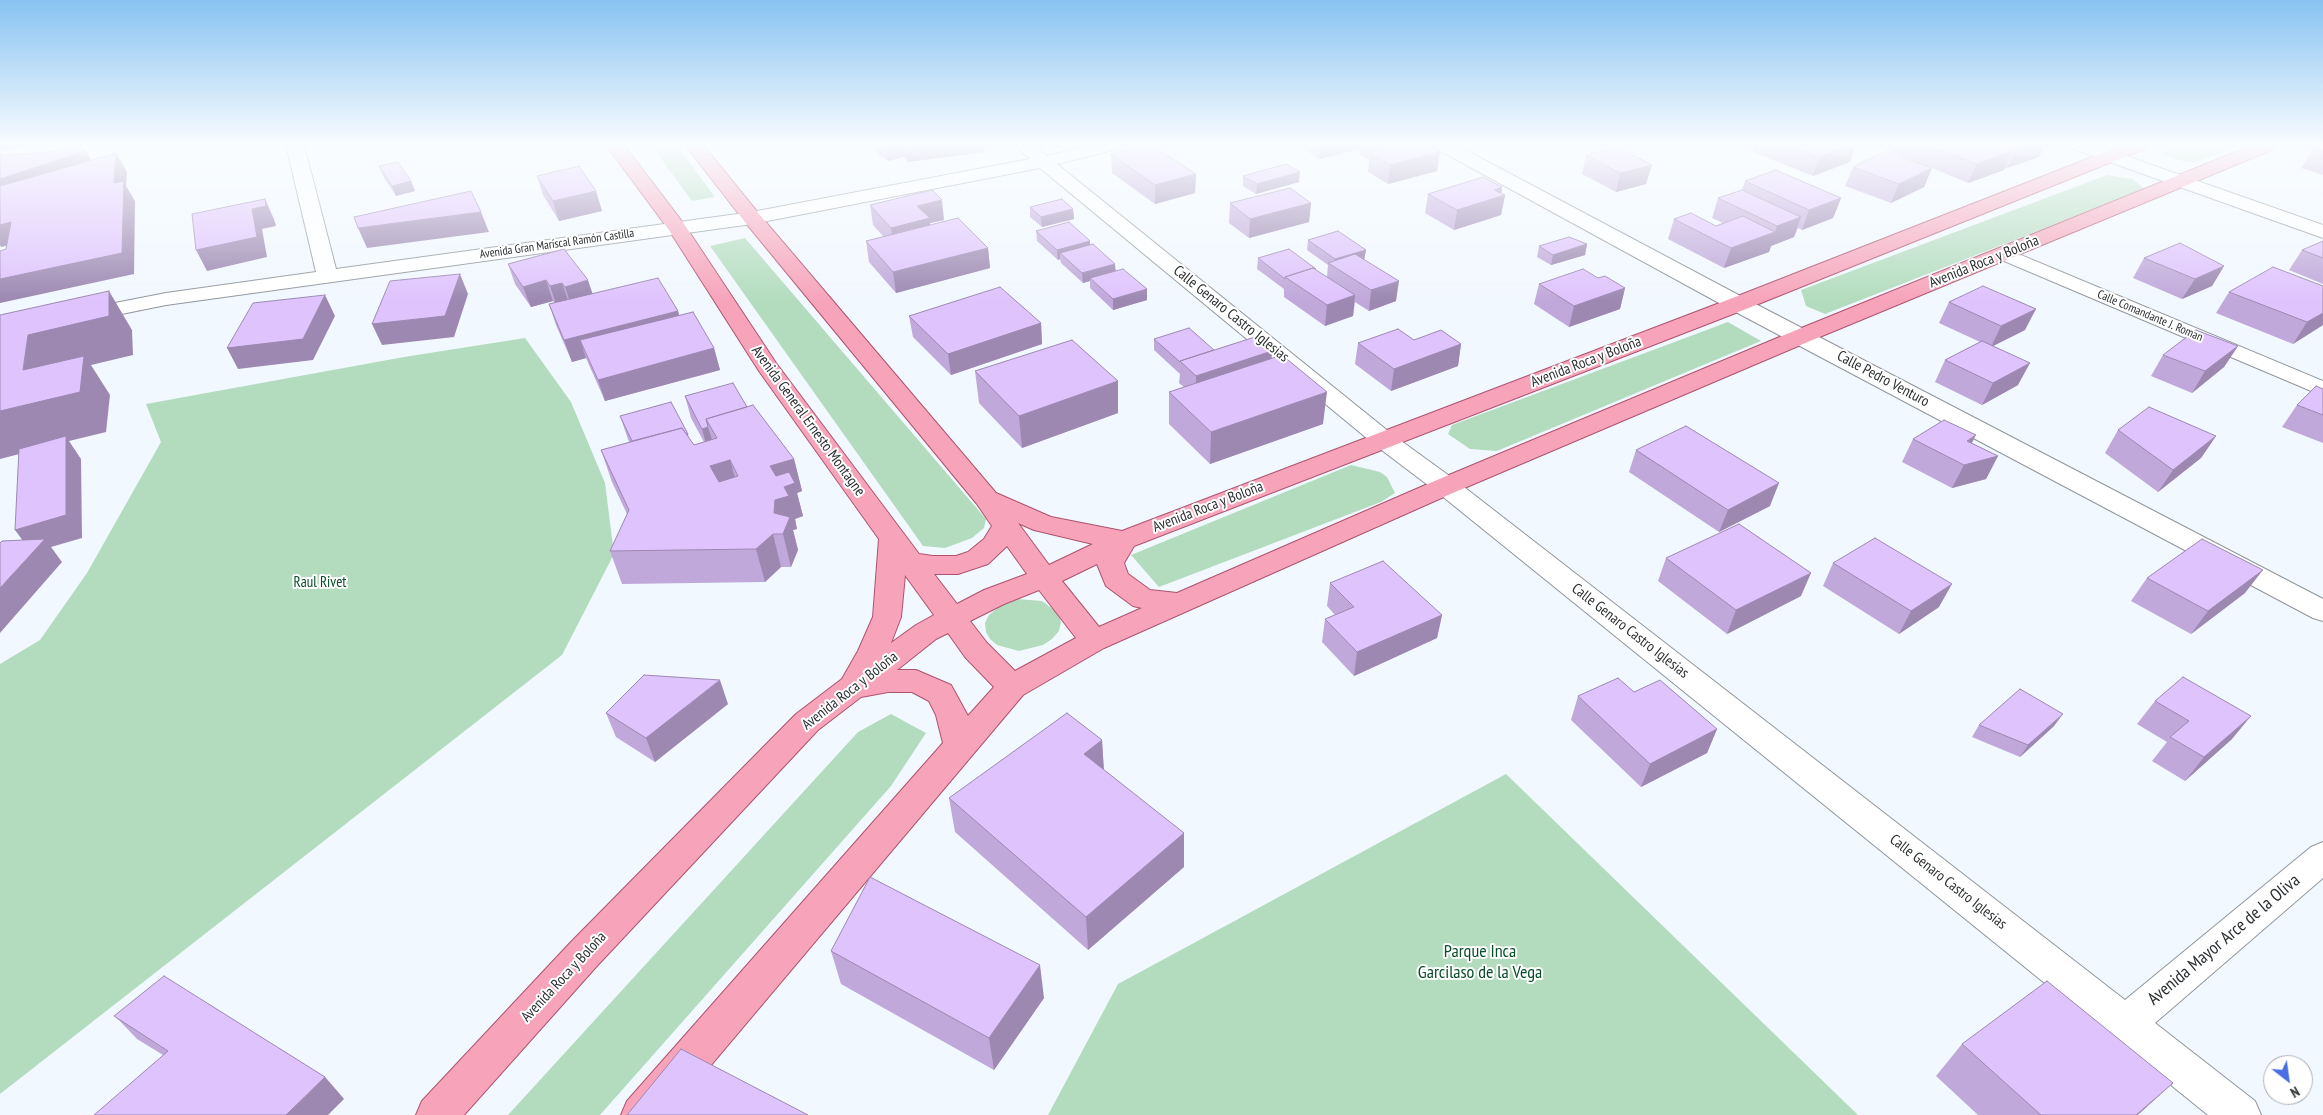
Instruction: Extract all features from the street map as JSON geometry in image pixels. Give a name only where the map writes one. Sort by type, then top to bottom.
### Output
[{"type":"main road","name":"Avenida General Ernesto Montagne","points":[[654,197],[677,228],[767,366],[893,539],[976,650],[1012,687]]},
{"type":"main road","points":[[735,197],[986,498],[1005,527],[1094,641]]},
{"type":"main road","name":"Avenida Roca y Boloña","points":[[436,1115],[583,956],[807,722],[926,632],[994,597],[1044,578],[1124,540],[1738,304],[2006,197]]},
{"type":"main road","name":"Avenida Roca y Boloña","points":[[642,1115],[1012,687],[1094,641],[1446,486],[2139,197]]},
{"type":"main road","points":[[986,498],[1043,524],[1081,534],[1124,540],[1110,563],[1116,579],[1143,599],[1178,603]]},
{"type":"main road","points":[[910,562],[933,565],[958,565],[978,558],[994,545],[1005,527]]},
{"type":"main road","points":[[852,687],[873,651],[886,617],[892,577],[893,539]]},
{"type":"main road","points":[[852,687],[888,681],[916,681],[940,693],[952,715],[960,745]]},
{"type":"street","points":[[307,197],[326,276]]},
{"type":"street","name":"Avenida Gran Maríscal Ramón Castilla","points":[[67,319],[166,299],[752,218],[843,197]]},
{"type":"street","name":"Calle Genaro Castro Iglesias","points":[[1088,197],[1384,440],[1446,486],[2240,1115]]},
{"type":"street","name":"Calle Pedro Venturo","points":[[1541,197],[1738,304],[2323,611]]},
{"type":"street","points":[[2226,197],[2323,232]]},
{"type":"street","name":"Calle Comandante J. Roman","points":[[2004,254],[2323,389]]},
{"type":"street","name":"Avenida Mayor Arce de la Oliva","points":[[2126,1023],[2323,857]]},
{"type":"green space","points":[[689,197],[715,197],[692,201]]},
{"type":"green space","points":[[2048,197],[2124,197],[1825,314],[1806,306],[1801,290]]},
{"type":"green space","points":[[745,238],[986,519],[984,528],[972,538],[945,548],[923,546],[710,246]]},
{"type":"green space","points":[[1728,322],[1761,341],[1497,451],[1470,449],[1448,434],[1452,425]]},
{"type":"green space","name":"Raul Rivet","points":[[525,338],[571,402],[605,483],[614,554],[562,655],[0,1094],[0,664],[40,640],[87,573],[161,442],[146,404],[404,357]]},
{"type":"green space","points":[[1351,465],[1380,472],[1387,477],[1395,493],[1381,502],[1159,587],[1131,555]]},
{"type":"green space","points":[[1017,599],[1042,601],[1058,613],[1061,622],[1059,631],[1052,639],[1043,645],[1019,651],[997,645],[990,639],[986,632],[985,623],[989,615],[1005,602]]},
{"type":"green space","points":[[891,714],[926,733],[891,786],[600,1115],[508,1115],[858,732]]},
{"type":"green space","name":"Parque Inca Garcilaso de la Vega","points":[[1506,774],[1858,1115],[1048,1115],[1118,984]]},
{"type":"building","points":[[0,197],[124,197],[122,253],[0,279],[0,251],[6,249],[11,222],[0,225]]},
{"type":"building","points":[[444,197],[474,197],[481,212],[358,228],[354,217]]},
{"type":"building","points":[[550,197],[570,197],[553,201]]},
{"type":"building","points":[[903,197],[939,197],[942,200],[917,206],[930,218],[891,228],[870,205]]},
{"type":"building","points":[[1254,197],[1303,197],[1311,203],[1250,219],[1230,203]]},
{"type":"building","points":[[1433,197],[1498,197],[1457,210]]},
{"type":"building","points":[[1757,197],[1801,217],[1777,226],[1718,198]]},
{"type":"building","points":[[1780,197],[1841,198],[1809,210]]},
{"type":"building","points":[[265,199],[266,206],[252,209],[257,237],[196,250],[192,214]]},
{"type":"building","points":[[1062,199],[1073,209],[1041,217],[1030,207]]},
{"type":"building","points":[[1691,213],[1716,226],[1743,216],[1775,232],[1731,248],[1674,219]]},
{"type":"building","points":[[958,218],[988,248],[893,272],[866,241]]},
{"type":"building","points":[[1069,222],[1090,241],[1057,250],[1036,231]]},
{"type":"building","points":[[1338,231],[1366,250],[1335,259],[1308,240]]},
{"type":"building","points":[[1569,237],[1587,244],[1553,255],[1539,246]]},
{"type":"building","points":[[2323,241],[2323,258],[2302,250]]},
{"type":"building","points":[[2180,243],[2224,266],[2195,279],[2144,258]]},
{"type":"building","points":[[1093,244],[1115,264],[1082,273],[1060,253]]},
{"type":"building","points":[[564,249],[588,280],[565,287],[562,283],[550,286],[546,280],[523,287],[508,264]]},
{"type":"building","points":[[1289,249],[1316,269],[1313,268],[1285,277],[1285,279],[1258,258]]},
{"type":"building","points":[[1355,254],[1399,281],[1371,290],[1328,263]]},
{"type":"building","points":[[2273,267],[2323,286],[2323,313],[2307,322],[2229,292]]},
{"type":"building","points":[[1313,268],[1355,295],[1327,305],[1285,277]]},
{"type":"building","points":[[1123,269],[1147,289],[1113,299],[1090,278]]},
{"type":"building","points":[[1583,269],[1598,278],[1605,276],[1625,288],[1574,306],[1539,284]]},
{"type":"building","points":[[460,274],[445,316],[372,324],[390,281]]},
{"type":"building","points":[[658,278],[678,311],[564,340],[549,304]]},
{"type":"building","points":[[1983,286],[2036,309],[2001,326],[1949,302]]},
{"type":"building","points":[[1000,287],[1041,323],[948,354],[909,316]]},
{"type":"building","points":[[109,291],[109,316],[28,335],[23,370],[84,356],[80,392],[0,411],[0,315]]},
{"type":"building","points":[[325,295],[303,339],[227,348],[253,303]]},
{"type":"building","points":[[693,312],[714,348],[598,380],[580,340]]},
{"type":"building","points":[[1189,328],[1214,350],[1180,362],[1154,339]]},
{"type":"building","points":[[1398,329],[1414,340],[1441,330],[1461,344],[1394,369],[1358,343]]},
{"type":"building","points":[[2196,330],[2238,346],[2205,371],[2163,355]]},
{"type":"building","points":[[1255,337],[1272,351],[1196,376],[1180,361]]},
{"type":"building","points":[[1072,340],[1118,381],[1019,416],[975,371]]},
{"type":"building","points":[[1982,341],[2030,363],[1993,383],[1945,360]]},
{"type":"building","points":[[1282,355],[1327,392],[1211,432],[1169,392]]},
{"type":"building","points":[[733,383],[747,407],[706,419],[708,427],[702,429],[685,396]]},
{"type":"building","points":[[2316,386],[2323,389],[2323,415],[2297,405]]},
{"type":"building","points":[[671,402],[687,435],[682,428],[632,441],[620,416]]},
{"type":"building","points":[[753,405],[794,459],[770,466],[776,476],[789,472],[795,483],[784,487],[789,496],[775,500],[774,513],[790,517],[783,534],[773,534],[756,549],[610,551],[629,510],[601,450],[682,428],[694,445],[717,438],[706,419]],"holes":[[[730,460],[738,476],[719,482],[710,466]]]},
{"type":"building","points":[[2149,407],[2216,436],[2173,470],[2118,430]]},
{"type":"building","points":[[1944,420],[1976,435],[1967,441],[1998,456],[1964,465],[1913,439]]},
{"type":"building","points":[[1686,426],[1779,483],[1728,510],[1636,450]]},
{"type":"building","points":[[66,436],[66,515],[15,530],[19,449]]},
{"type":"building","points":[[1739,524],[1811,573],[1736,610],[1666,558]]},
{"type":"building","points":[[1875,538],[1952,584],[1911,611],[1833,563]]},
{"type":"building","points":[[45,539],[0,588],[0,543],[2,541]]},
{"type":"building","points":[[2202,539],[2263,570],[2208,611],[2147,578]]},
{"type":"building","points":[[1383,561],[1442,615],[1357,652],[1325,619],[1354,607],[1330,583]]},
{"type":"building","points":[[644,675],[720,680],[646,738],[606,713]]},
{"type":"building","points":[[2183,677],[2251,716],[2204,757],[2170,737],[2189,721],[2155,701]]},
{"type":"building","points":[[1618,678],[1634,692],[1660,680],[1717,729],[1650,764],[1578,696]]},
{"type":"building","points":[[2020,689],[2063,714],[2028,745],[1979,725]]},
{"type":"building","points":[[1067,713],[1102,740],[1084,754],[1184,833],[1086,917],[949,798]]},
{"type":"building","points":[[870,877],[1040,965],[989,1038],[831,951]]},
{"type":"building","points":[[164,976],[325,1077],[286,1115],[94,1115],[168,1051],[114,1016]]},
{"type":"building","points":[[2047,981],[2173,1083],[2136,1115],[2041,1115],[1962,1044]]},
{"type":"building","points":[[681,1049],[808,1115],[627,1115]]}]
